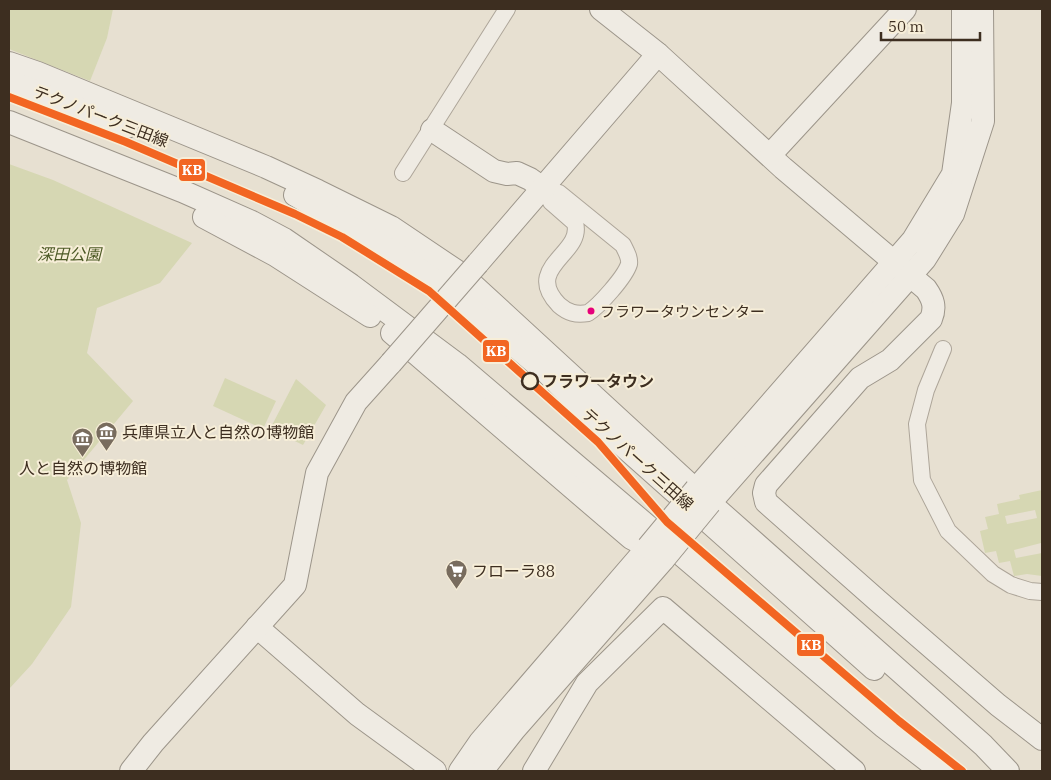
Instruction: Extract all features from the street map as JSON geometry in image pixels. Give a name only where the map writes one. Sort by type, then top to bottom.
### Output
[{"type":"main road","points":[[601,9],[658,54],[784,168],[926,289],[932,298],[934,313],[931,319],[890,360],[860,378],[766,485],[764,492],[766,502],[885,608],[1042,740]]},
{"type":"main road","points":[[770,154],[905,9]]},
{"type":"main road","points":[[482,771],[703,496],[902,269],[913,240],[953,174],[963,102],[963,9]]},
{"type":"main road","points":[[902,269],[925,259],[953,214],[983,121],[982,9]]},
{"type":"main road","points":[[131,771],[153,743],[295,585],[317,473],[356,402],[544,189],[658,54]]},
{"type":"main road","points":[[9,63],[38,73],[266,166],[391,227],[461,274],[703,496],[983,745],[1008,771]]},
{"type":"main road","points":[[9,67],[25,76],[35,90]]},
{"type":"main road","name":"テクノパーク三田線","points":[[9,81],[220,164],[298,197],[405,259],[453,294],[547,373],[595,421],[816,618],[995,771]]},
{"type":"main road","points":[[9,122],[224,210],[284,239],[351,285],[457,364],[884,727],[942,771]]},
{"type":"main road","points":[[432,130],[494,171],[507,174],[518,173],[544,189]]},
{"type":"main road","points":[[9,131],[96,157]]},
{"type":"main road","points":[[9,138],[148,191],[223,226],[275,255],[381,323]]},
{"type":"main road","points":[[298,197],[347,215],[478,289]]},
{"type":"main road","points":[[284,239],[604,516],[631,538],[656,553],[893,754],[917,771]]},
{"type":"main road","points":[[460,771],[480,742],[622,576],[656,553]]},
{"type":"main road","points":[[534,771],[587,683],[663,608],[854,771]]},
{"type":"main road","points":[[257,627],[357,714],[435,771]]},
{"type":"main road","points":[[983,745],[1024,771]]},
{"type":"street","points":[[404,173],[507,9]]},
{"type":"street","points":[[544,189],[559,193],[624,246],[628,255],[629,264],[617,283],[593,310],[588,313],[572,314],[553,299],[550,292],[547,283],[548,274],[551,267],[571,243],[576,228],[575,223],[551,202],[544,189]]},
{"type":"street","points":[[943,349],[926,390],[917,424],[922,480],[948,531],[993,574],[1011,585],[1030,591],[1042,592]]},
{"type":"green space","points":[[9,9],[113,9],[107,38],[90,81],[9,49]]},
{"type":"green space","name":"深田公園","points":[[9,164],[53,180],[192,243],[160,283],[97,308],[87,353],[133,401],[67,480],[81,523],[71,607],[32,664],[9,689]]},
{"type":"green space","points":[[225,378],[276,401],[263,429],[213,406]]},
{"type":"green space","points":[[296,379],[326,405],[303,445],[270,429]]},
{"type":"green space","points":[[1042,490],[1042,546],[1041,543],[1014,550],[1016,558],[1042,553],[1042,576],[1027,574],[1014,576],[1010,561],[999,563],[996,551],[985,553],[980,531],[988,529],[985,517],[999,514],[997,504],[1020,499],[1019,495]],"holes":[[[1035,510],[1037,518],[1007,524],[1005,516]]]},
{"type":"transit line","name":"KB","points":[[9,97],[126,142],[295,214],[342,237],[429,291],[598,442],[667,522],[899,721],[962,771]]},
{"type":"place","name":"フラワータウンセンター","points":[[591,311]]},
{"type":"place","name":"フラワータウン","points":[[530,381]]},
{"type":"place","name":"兵庫県立人と自然の博物館","points":[[106,451]]},
{"type":"place","name":"人と自然の博物館","points":[[83,458]]},
{"type":"place","name":"フローラ88","points":[[456,590]]}]
